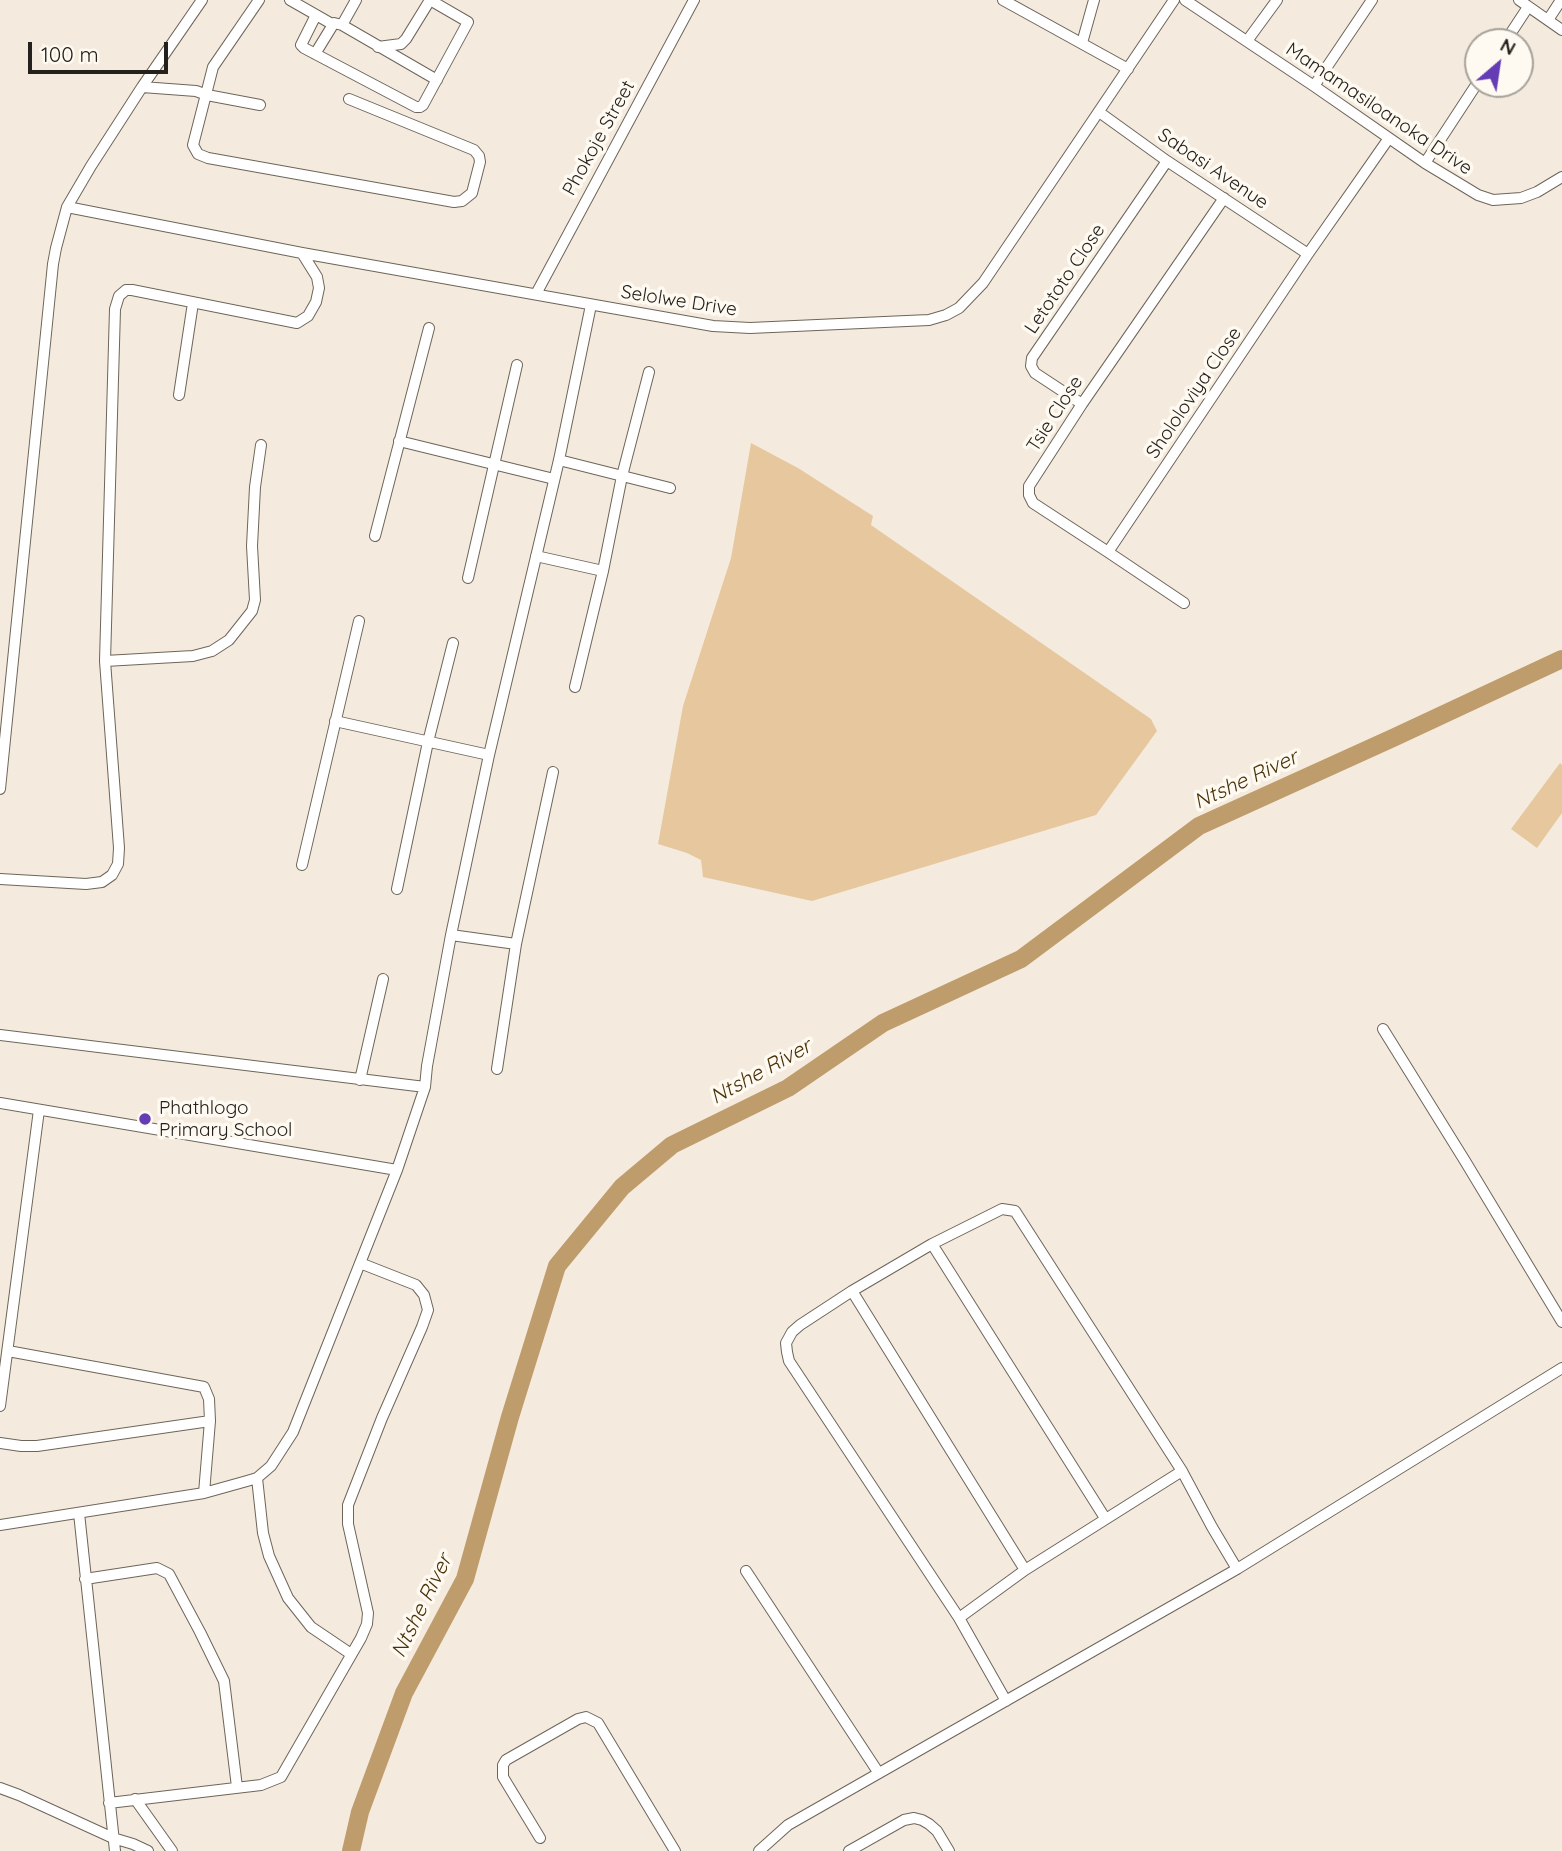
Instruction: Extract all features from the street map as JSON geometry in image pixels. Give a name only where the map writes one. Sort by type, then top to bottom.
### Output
[{"type":"street","points":[[0,789],[53,264],[67,206],[142,87],[202,0]]},
{"type":"street","points":[[259,0],[213,67],[194,145],[198,154],[454,202],[462,201],[472,192],[480,162],[480,156],[474,150],[349,99]]},
{"type":"street","points":[[290,0],[437,80]]},
{"type":"street","points":[[316,15],[301,45],[416,107],[424,105],[468,22],[430,0],[407,39],[401,44],[378,47]]},
{"type":"street","name":"Phokoje Street","points":[[536,294],[694,0]]},
{"type":"street","points":[[1003,0],[1128,69]]},
{"type":"street","points":[[1082,43],[1094,0]]},
{"type":"street","name":"Selolwe Drive","points":[[67,206],[302,253],[713,326],[750,328],[929,320],[946,315],[959,307],[983,283],[1174,0]]},
{"type":"street","name":"Mamamasiloanoka Drive","points":[[1185,0],[1424,163],[1478,195],[1493,200],[1521,198],[1562,177]]},
{"type":"street","points":[[1247,41],[1277,0]]},
{"type":"street","points":[[1314,86],[1372,0]]},
{"type":"street","points":[[1548,20],[1561,0]]},
{"type":"street","points":[[315,54],[354,1]]},
{"type":"street","points":[[1512,28],[1524,3],[1562,30]]},
{"type":"street","points":[[142,87],[196,91],[260,105]]},
{"type":"street","points":[[1424,163],[1467,98]]},
{"type":"street","name":"Sabasi Avenue","points":[[1098,112],[1308,254]]},
{"type":"street","name":"Shololoviya Close","points":[[1108,552],[1389,138]]},
{"type":"street","name":"Letototo Close","points":[[1082,404],[1035,373],[1031,366],[1032,358],[1167,160]]},
{"type":"street","name":"Tsie Close","points":[[1184,603],[1033,503],[1029,486],[1224,198]]},
{"type":"street","points":[[0,879],[86,884],[102,882],[112,875],[118,864],[105,661],[116,302],[126,290],[297,323],[308,316],[316,302],[319,288],[317,277],[302,253]]},
{"type":"street","points":[[179,394],[192,303]]},
{"type":"street","points":[[0,1525],[204,1493],[257,1478],[271,1466],[293,1432],[397,1170],[425,1087],[451,935],[489,755],[559,460],[591,305]]},
{"type":"street","points":[[375,536],[429,328]]},
{"type":"street","points":[[468,578],[517,365]]},
{"type":"street","points":[[575,687],[603,571],[622,476],[649,372]]},
{"type":"street","points":[[399,441],[554,479]]},
{"type":"street","points":[[105,661],[193,656],[212,651],[229,640],[251,611],[255,600],[251,546],[261,445]]},
{"type":"street","points":[[559,460],[670,488]]},
{"type":"street","points":[[536,556],[603,571]]},
{"type":"street","points":[[302,865],[359,621]]},
{"type":"street","points":[[397,889],[428,742],[453,643]]},
{"type":"street","points":[[335,721],[489,755]]},
{"type":"street","points":[[497,1069],[516,944],[553,772]]},
{"type":"street","points":[[451,935],[516,944]]},
{"type":"street","points":[[360,1080],[383,979]]},
{"type":"street","points":[[1382,1029],[1562,1322]]},
{"type":"street","points":[[0,1035],[425,1087]]},
{"type":"street","points":[[0,1103],[397,1170]]},
{"type":"street","points":[[0,1406],[39,1110]]},
{"type":"street","points":[[1006,1701],[959,1618],[789,1361],[786,1343],[800,1325],[932,1244],[1002,1209],[1015,1211],[1182,1471],[1237,1569]]},
{"type":"street","points":[[932,1244],[1105,1518]]},
{"type":"street","points":[[109,1803],[268,1784],[281,1777],[367,1624],[368,1613],[348,1524],[348,1505],[428,1310],[424,1295],[416,1285],[360,1263]]},
{"type":"street","points":[[852,1291],[1025,1570]]},
{"type":"street","points":[[8,1351],[201,1386],[208,1394],[210,1421],[204,1493]]},
{"type":"street","points":[[759,1851],[788,1825],[1237,1569],[1562,1368]]},
{"type":"street","points":[[0,1443],[37,1446],[210,1421]]},
{"type":"street","points":[[959,1618],[1025,1570],[1182,1471]]},
{"type":"street","points":[[257,1478],[263,1533],[269,1556],[288,1598],[311,1627],[351,1654]]},
{"type":"street","points":[[79,1513],[115,1851]]},
{"type":"street","points":[[85,1579],[157,1569],[169,1574],[224,1681],[237,1787]]},
{"type":"street","points":[[746,1571],[878,1772]]},
{"type":"street","points":[[540,1838],[503,1777],[503,1765],[506,1760],[586,1717],[598,1723],[675,1851]]},
{"type":"street","points":[[0,1788],[148,1851]]},
{"type":"street","points":[[135,1799],[172,1851]]},
{"type":"street","points":[[849,1851],[904,1820],[914,1818],[922,1820],[937,1831],[949,1851]]},
{"type":"shaded area","points":[[751,443],[798,468],[873,516],[871,525],[1151,719],[1157,731],[1096,815],[812,901],[703,877],[701,860],[658,844],[683,706],[731,558]]},
{"type":"shaded area","points":[[1560,763],[1562,813],[1537,848],[1511,829]]},
{"type":"waterway","name":"Ntshe River","points":[[351,1851],[360,1812],[404,1693],[465,1579],[510,1417],[557,1266],[622,1187],[672,1145],[788,1088],[883,1023],[1021,959],[1199,826],[1562,659]]},
{"type":"place","name":"Phathlogo Primary School","points":[[145,1119]]}]
